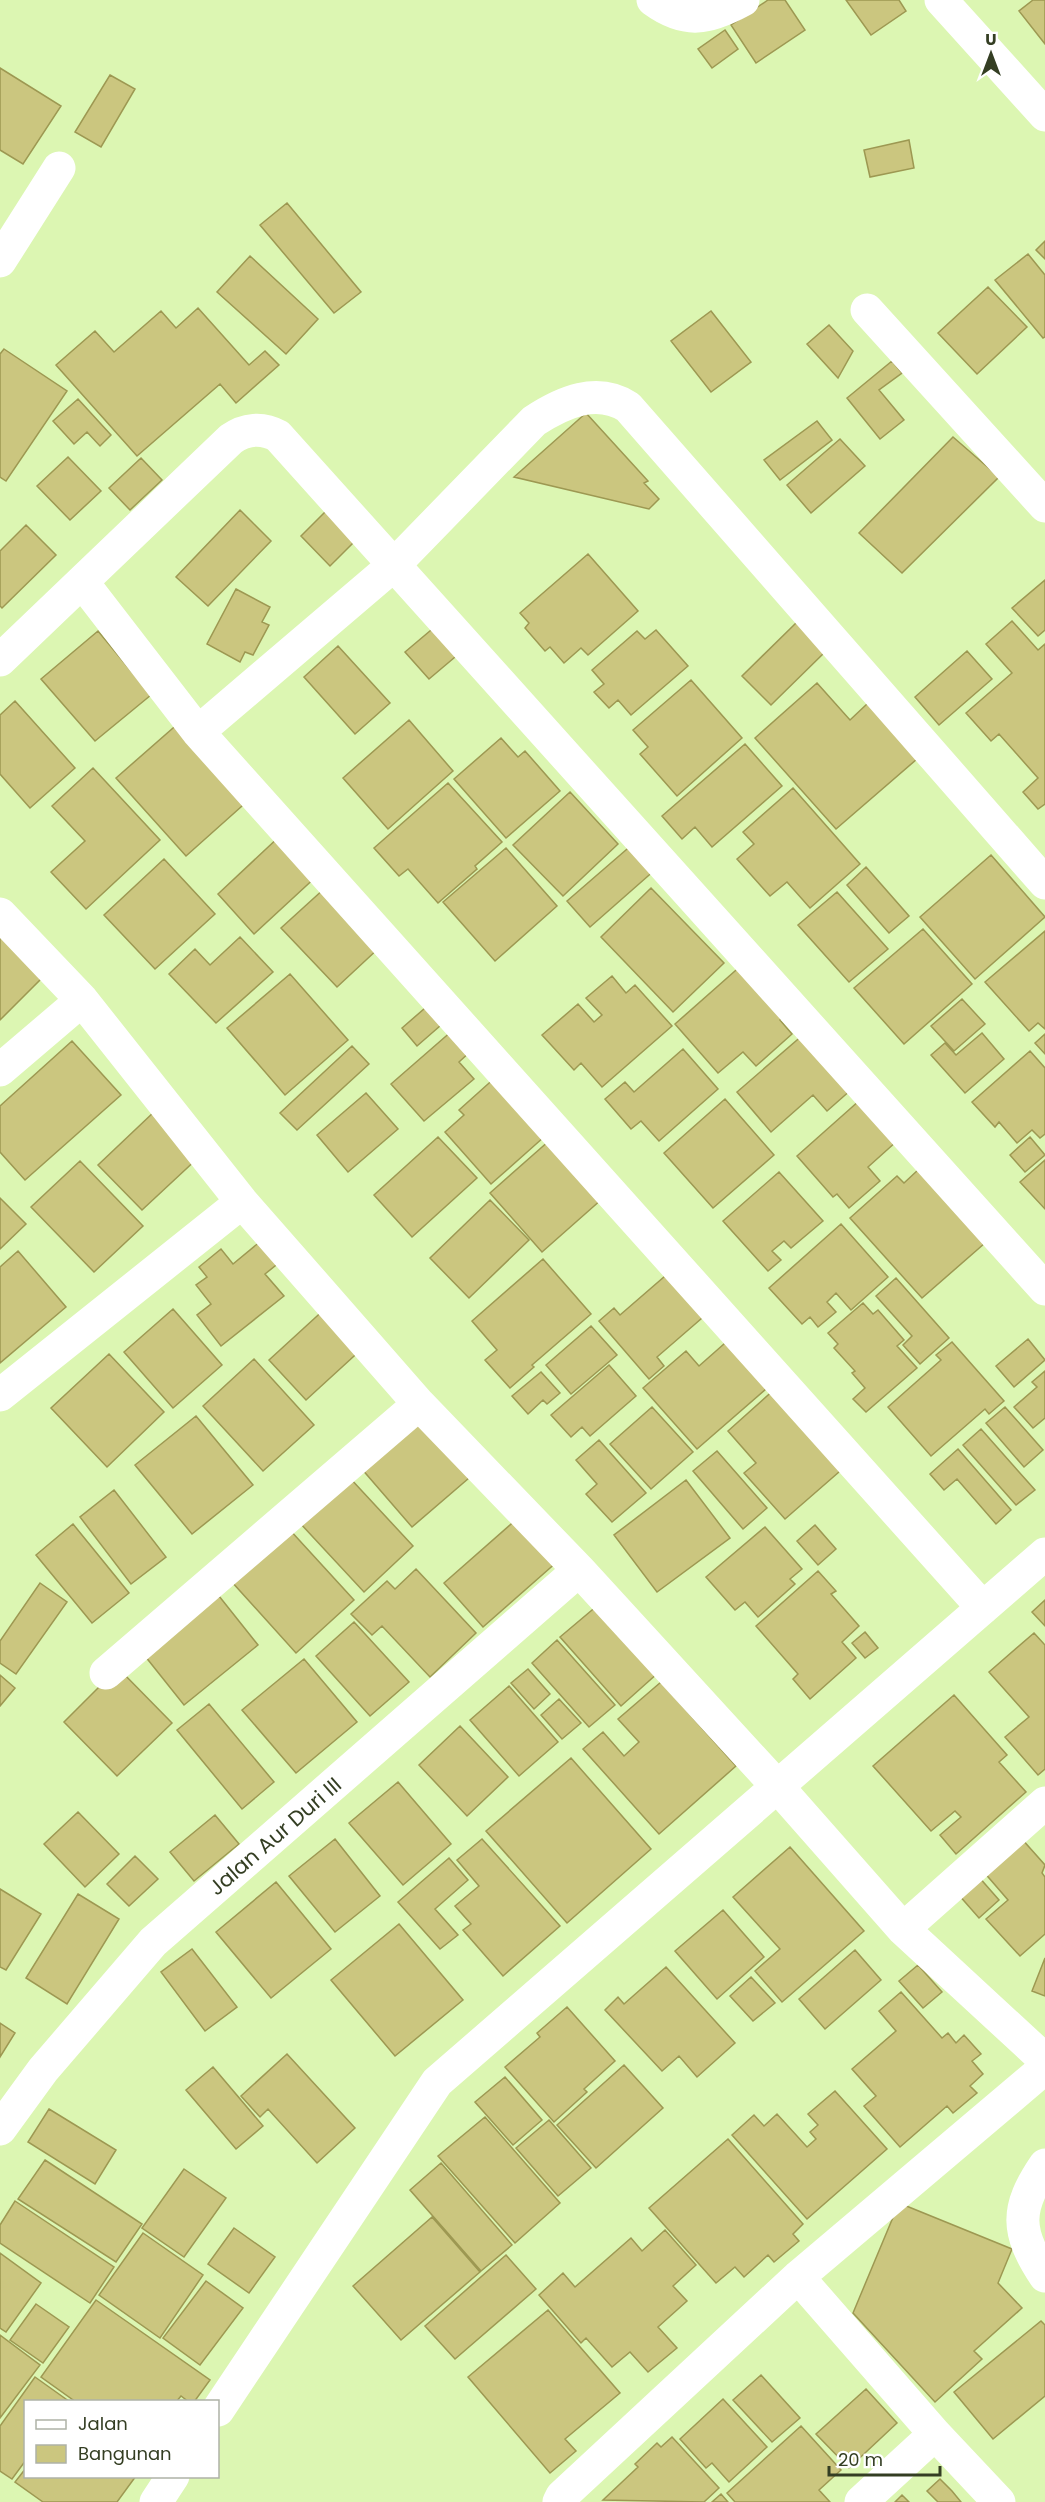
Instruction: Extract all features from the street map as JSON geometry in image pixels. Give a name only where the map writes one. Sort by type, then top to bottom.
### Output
[{"type":"street","points":[[652,0],[674,13],[695,18],[728,8],[743,0]]},
{"type":"street","points":[[941,0],[1045,115]]},
{"type":"street","points":[[0,261],[59,168]]},
{"type":"street","points":[[867,310],[1045,506]]},
{"type":"street","points":[[198,732],[394,564],[534,421],[551,410],[592,397],[613,397],[628,406],[1045,883]]},
{"type":"street","points":[[0,660],[237,434],[258,430],[278,436],[1045,1289]]},
{"type":"street","points":[[83,583],[198,732],[983,1608]]},
{"type":"street","points":[[0,914],[82,999],[242,1202],[419,1404],[579,1570],[777,1786],[903,1929],[1045,2060]]},
{"type":"street","points":[[0,1070],[82,999]]},
{"type":"street","points":[[0,1395],[242,1202]]},
{"type":"street","points":[[106,1673],[419,1404]]},
{"type":"street","points":[[219,2409],[437,2082],[1045,1554]]},
{"type":"street","name":"Jalan Aur Duri III","points":[[0,2129],[43,2070],[153,1942],[579,1570]]},
{"type":"street","points":[[903,1929],[1045,1803]]},
{"type":"street","points":[[559,2502],[562,2496],[798,2277],[1045,2068]]},
{"type":"street","points":[[1045,2165],[1027,2192],[1024,2229],[1029,2251],[1045,2276]]},
{"type":"street","points":[[798,2277],[935,2434],[999,2502]]},
{"type":"street","points":[[861,2502],[935,2434]]},
{"type":"building","points":[[768,0],[785,0],[805,30],[756,63],[731,25]]},
{"type":"building","points":[[846,0],[899,0],[906,11],[871,35]]},
{"type":"building","points":[[1033,0],[1045,0],[1045,44],[1019,11]]},
{"type":"building","points":[[725,30],[738,49],[712,68],[698,49]]},
{"type":"building","points":[[0,68],[61,106],[23,164],[0,150]]},
{"type":"building","points":[[110,75],[135,89],[101,147],[75,132]]},
{"type":"building","points":[[909,140],[914,168],[870,177],[864,150]]},
{"type":"building","points":[[287,203],[361,292],[334,313],[260,225]]},
{"type":"building","points":[[1045,241],[1045,259],[1036,250]]},
{"type":"building","points":[[1028,254],[1045,275],[1045,337],[1043,338],[995,280]]},
{"type":"building","points":[[250,256],[318,319],[286,354],[217,292]]},
{"type":"building","points":[[988,287],[1027,327],[977,374],[938,333]]},
{"type":"building","points":[[198,308],[249,365],[265,351],[279,365],[236,403],[220,384],[137,456],[56,365],[95,331],[114,352],[161,311],[176,328]]},
{"type":"building","points":[[711,311],[751,362],[711,392],[671,341]]},
{"type":"building","points":[[829,325],[853,351],[838,378],[807,344]]},
{"type":"building","points":[[4,349],[67,391],[6,481],[0,477],[0,354]]},
{"type":"building","points":[[892,361],[902,373],[879,390],[904,420],[880,439],[847,398]]},
{"type":"building","points":[[78,399],[111,435],[100,446],[87,432],[74,444],[53,421]]},
{"type":"building","points":[[586,413],[648,481],[644,483],[659,499],[649,509],[514,477]]},
{"type":"building","points":[[817,421],[832,440],[780,480],[764,460]]},
{"type":"building","points":[[953,437],[999,477],[902,573],[859,533]]},
{"type":"building","points":[[840,439],[865,466],[811,513],[787,485]]},
{"type":"building","points":[[68,457],[101,491],[70,520],[37,486]]},
{"type":"building","points":[[141,458],[162,480],[130,510],[109,488]]},
{"type":"building","points":[[328,509],[357,539],[330,566],[301,536]]},
{"type":"building","points":[[240,510],[271,541],[208,606],[176,577]]},
{"type":"building","points":[[26,525],[56,555],[2,608],[0,606],[0,551]]},
{"type":"building","points":[[588,554],[638,611],[588,655],[581,648],[564,663],[550,647],[545,651],[525,628],[529,623],[520,613]]},
{"type":"building","points":[[1045,580],[1045,630],[1038,636],[1012,608]]},
{"type":"building","points":[[236,589],[270,607],[262,622],[269,625],[253,655],[245,652],[240,662],[207,644]]},
{"type":"building","points":[[1012,621],[1038,650],[1045,644],[1045,804],[1038,809],[1023,792],[1038,778],[999,734],[991,741],[966,713],[1012,673],[986,644]]},
{"type":"building","points":[[797,622],[826,651],[771,705],[742,676]]},
{"type":"building","points":[[437,625],[461,652],[429,679],[405,652]]},
{"type":"building","points":[[656,630],[688,666],[631,715],[618,700],[609,708],[594,692],[604,684],[592,670],[637,631],[645,639]]},
{"type":"building","points":[[98,631],[151,695],[95,741],[41,679]]},
{"type":"building","points":[[338,646],[390,703],[355,734],[304,677]]},
{"type":"building","points":[[967,651],[992,679],[939,725],[915,697]]},
{"type":"building","points":[[691,680],[742,738],[677,796],[640,754],[648,747],[633,730]]},
{"type":"building","points":[[817,683],[850,720],[868,703],[917,759],[836,829],[755,738]]},
{"type":"building","points":[[15,701],[75,768],[30,808],[0,774],[0,715]]},
{"type":"building","points":[[409,720],[453,771],[388,829],[343,778]]},
{"type":"building","points":[[181,721],[251,798],[186,856],[116,778]]},
{"type":"building","points":[[501,738],[518,757],[525,751],[560,791],[506,838],[454,779]]},
{"type":"building","points":[[745,744],[782,786],[712,847],[695,827],[682,839],[662,816]]},
{"type":"building","points":[[93,768],[160,840],[86,909],[51,872],[85,841],[52,806]]},
{"type":"building","points":[[448,783],[502,842],[475,866],[477,869],[438,903],[408,869],[399,876],[374,848]]},
{"type":"building","points":[[793,788],[860,864],[810,908],[787,882],[770,896],[737,859],[754,844],[743,832]]},
{"type":"building","points":[[570,792],[618,844],[563,896],[513,845]]},
{"type":"building","points":[[282,834],[319,874],[254,934],[218,894]]},
{"type":"building","points":[[634,843],[656,869],[590,927],[567,901]]},
{"type":"building","points":[[506,848],[557,906],[495,961],[443,902]]},
{"type":"building","points":[[991,855],[1045,917],[975,979],[920,917]]},
{"type":"building","points":[[164,859],[215,914],[155,969],[104,915]]},
{"type":"building","points":[[866,867],[909,916],[889,933],[847,885]]},
{"type":"building","points":[[325,888],[380,947],[337,987],[281,928]]},
{"type":"building","points":[[651,888],[724,963],[673,1012],[601,937]]},
{"type":"building","points":[[837,892],[888,949],[849,982],[798,925]]},
{"type":"building","points":[[923,929],[972,984],[904,1044],[854,988]]},
{"type":"building","points":[[1045,931],[1045,1029],[1038,1023],[1029,1031],[985,982]]},
{"type":"building","points":[[0,933],[44,976],[0,1020]]},
{"type":"building","points":[[240,937],[273,972],[216,1023],[169,974],[195,949],[210,965]]},
{"type":"building","points":[[744,963],[787,1013],[780,1020],[792,1034],[756,1066],[743,1052],[718,1073],[675,1024]]},
{"type":"building","points":[[290,974],[348,1040],[285,1095],[227,1028]]},
{"type":"building","points":[[612,976],[626,993],[635,985],[672,1026],[602,1087],[581,1063],[574,1070],[542,1035],[578,1004],[594,1022],[602,1015],[586,998]]},
{"type":"building","points":[[962,999],[985,1024],[954,1051],[931,1026]]},
{"type":"building","points":[[432,1002],[448,1019],[417,1046],[402,1028]]},
{"type":"building","points":[[453,1030],[471,1051],[459,1062],[474,1079],[424,1121],[391,1084]]},
{"type":"building","points":[[982,1033],[1004,1059],[965,1093],[931,1055],[945,1043],[956,1055]]},
{"type":"building","points":[[804,1034],[852,1089],[827,1111],[813,1095],[771,1132],[737,1092]]},
{"type":"building","points":[[1045,1034],[1045,1054],[1035,1043]]},
{"type":"building","points":[[72,1041],[121,1095],[25,1180],[0,1152],[0,1106]]},
{"type":"building","points":[[352,1046],[369,1064],[297,1130],[280,1113]]},
{"type":"building","points":[[683,1049],[718,1089],[659,1141],[641,1121],[631,1129],[605,1099],[625,1082],[634,1092]]},
{"type":"building","points":[[1030,1051],[1045,1068],[1045,1134],[1040,1138],[1032,1130],[1017,1143],[999,1122],[995,1127],[972,1102]]},
{"type":"building","points":[[498,1075],[544,1137],[491,1184],[445,1132],[464,1115],[459,1110]]},
{"type":"building","points":[[366,1093],[398,1129],[348,1172],[317,1135]]},
{"type":"building","points":[[725,1099],[774,1155],[713,1208],[664,1153]]},
{"type":"building","points":[[860,1100],[897,1141],[868,1167],[880,1181],[849,1208],[837,1194],[833,1197],[797,1156]]},
{"type":"building","points":[[156,1110],[200,1156],[142,1210],[98,1165]]},
{"type":"building","points":[[438,1137],[477,1178],[412,1237],[374,1195]]},
{"type":"building","points":[[1030,1137],[1045,1155],[1025,1172],[1010,1155]]},
{"type":"building","points":[[550,1140],[602,1199],[542,1252],[490,1193]]},
{"type":"building","points":[[1045,1160],[1045,1209],[1020,1182]]},
{"type":"building","points":[[80,1161],[143,1226],[94,1272],[31,1207]]},
{"type":"building","points":[[919,1169],[985,1243],[922,1298],[850,1218],[897,1176],[904,1183]]},
{"type":"building","points":[[779,1172],[823,1221],[791,1248],[784,1241],[772,1251],[781,1260],[768,1271],[723,1221]]},
{"type":"building","points":[[0,1198],[26,1224],[0,1249]]},
{"type":"building","points":[[490,1200],[529,1240],[469,1298],[430,1258]]},
{"type":"building","points":[[841,1224],[888,1277],[851,1310],[836,1293],[827,1302],[836,1312],[818,1327],[810,1317],[802,1324],[769,1288]]},
{"type":"building","points":[[262,1240],[280,1262],[265,1274],[284,1296],[221,1346],[197,1315],[211,1304],[196,1285],[207,1277],[199,1267],[221,1249],[233,1264]]},
{"type":"building","points":[[18,1251],[66,1307],[0,1363],[0,1267]]},
{"type":"building","points":[[543,1259],[591,1314],[532,1365],[534,1367],[510,1388],[485,1360],[497,1350],[472,1321]]},
{"type":"building","points":[[672,1270],[709,1312],[657,1357],[664,1366],[649,1379],[599,1321],[614,1308],[620,1315]]},
{"type":"building","points":[[896,1278],[949,1338],[920,1364],[903,1345],[912,1336],[876,1296]]},
{"type":"building","points":[[863,1303],[873,1314],[878,1310],[904,1340],[897,1346],[917,1368],[866,1412],[853,1399],[865,1388],[852,1373],[855,1371],[834,1348],[838,1344],[828,1333]]},
{"type":"building","points":[[328,1306],[365,1346],[306,1400],[269,1360]]},
{"type":"building","points":[[173,1309],[222,1365],[173,1408],[124,1352]]},
{"type":"building","points":[[591,1326],[617,1355],[571,1394],[546,1365]]},
{"type":"building","points":[[733,1336],[774,1382],[697,1449],[643,1388],[686,1351],[699,1366]]},
{"type":"building","points":[[1028,1339],[1045,1360],[1014,1387],[996,1366]]},
{"type":"building","points":[[952,1342],[1004,1401],[989,1414],[985,1409],[931,1456],[888,1407],[941,1360],[936,1355]]},
{"type":"building","points":[[109,1354],[164,1412],[107,1467],[51,1408]]},
{"type":"building","points":[[254,1359],[314,1425],[263,1471],[203,1406]]},
{"type":"building","points":[[609,1365],[636,1396],[590,1436],[582,1427],[571,1437],[551,1415]]},
{"type":"building","points":[[1045,1371],[1045,1418],[1033,1428],[1014,1407],[1037,1387],[1032,1382]]},
{"type":"building","points":[[541,1372],[560,1393],[547,1404],[543,1400],[528,1414],[512,1396]]},
{"type":"building","points":[[777,1387],[847,1465],[785,1519],[744,1473],[756,1463],[728,1431]]},
{"type":"building","points":[[652,1407],[693,1452],[651,1489],[610,1444]]},
{"type":"building","points":[[1005,1407],[1043,1450],[1024,1467],[986,1423]]},
{"type":"building","points":[[424,1414],[476,1472],[412,1527],[361,1468]]},
{"type":"building","points":[[196,1416],[253,1485],[192,1534],[135,1465]]},
{"type":"building","points":[[981,1429],[1035,1490],[1016,1505],[963,1445]]},
{"type":"building","points":[[599,1440],[646,1493],[612,1522],[586,1494],[597,1484],[576,1460]]},
{"type":"building","points":[[958,1449],[1011,1510],[996,1524],[957,1479],[944,1490],[930,1474]]},
{"type":"building","points":[[717,1451],[767,1508],[743,1529],[693,1471]]},
{"type":"building","points":[[349,1477],[413,1546],[364,1592],[299,1522]]},
{"type":"building","points":[[686,1480],[730,1538],[657,1592],[614,1535]]},
{"type":"building","points":[[114,1490],[166,1557],[131,1584],[80,1517]]},
{"type":"building","points":[[519,1517],[558,1561],[483,1627],[444,1583]]},
{"type":"building","points":[[73,1524],[129,1593],[92,1623],[36,1555]]},
{"type":"building","points":[[815,1525],[836,1549],[818,1565],[797,1541]]},
{"type":"building","points":[[765,1527],[802,1569],[790,1579],[795,1584],[758,1617],[745,1602],[735,1610],[706,1577]]},
{"type":"building","points":[[289,1529],[354,1600],[296,1653],[231,1581]]},
{"type":"building","points":[[416,1569],[476,1633],[430,1677],[382,1626],[372,1635],[351,1614],[387,1581],[395,1589]]},
{"type":"building","points":[[818,1571],[836,1591],[831,1594],[859,1626],[842,1642],[856,1658],[810,1699],[793,1679],[798,1674],[756,1626]]},
{"type":"building","points":[[40,1583],[67,1602],[16,1674],[0,1663],[0,1641]]},
{"type":"building","points":[[219,1596],[258,1645],[184,1705],[145,1656]]},
{"type":"building","points":[[1045,1600],[1045,1626],[1032,1612]]},
{"type":"building","points":[[598,1605],[659,1672],[621,1706],[560,1637]]},
{"type":"building","points":[[354,1622],[409,1682],[370,1716],[316,1656]]},
{"type":"building","points":[[865,1632],[878,1648],[865,1658],[852,1643]]},
{"type":"building","points":[[1034,1633],[1045,1645],[1045,1769],[1038,1775],[1005,1737],[1029,1717],[989,1672]]},
{"type":"building","points":[[557,1640],[615,1705],[589,1727],[532,1663]]},
{"type":"building","points":[[304,1659],[357,1722],[296,1773],[242,1710]]},
{"type":"building","points":[[118,1668],[172,1723],[117,1776],[64,1722]]},
{"type":"building","points":[[528,1669],[550,1694],[534,1709],[511,1683]]},
{"type":"building","points":[[0,1675],[15,1688],[0,1706]]},
{"type":"building","points":[[661,1682],[736,1766],[659,1834],[583,1749],[603,1732],[624,1756],[639,1742],[618,1719]]},
{"type":"building","points":[[509,1686],[558,1742],[519,1776],[470,1720]]},
{"type":"building","points":[[954,1695],[1007,1755],[999,1762],[1026,1792],[956,1854],[940,1835],[961,1817],[955,1811],[931,1831],[873,1766]]},
{"type":"building","points":[[559,1699],[581,1723],[562,1739],[541,1715]]},
{"type":"building","points":[[209,1704],[274,1782],[242,1809],[177,1730]]},
{"type":"building","points":[[460,1726],[508,1777],[467,1816],[419,1765]]},
{"type":"building","points":[[571,1758],[651,1849],[567,1923],[486,1831]]},
{"type":"building","points":[[398,1782],[451,1844],[403,1885],[349,1823]]},
{"type":"building","points":[[78,1812],[119,1854],[85,1887],[44,1844]]},
{"type":"building","points":[[215,1815],[239,1844],[194,1881],[170,1852]]},
{"type":"building","points":[[1021,1838],[1045,1865],[1042,1873],[1045,1877],[1045,1934],[1020,1956],[986,1919],[1008,1900],[983,1871]]},
{"type":"building","points":[[335,1839],[380,1896],[335,1932],[289,1876]]},
{"type":"building","points":[[482,1839],[560,1926],[503,1976],[463,1930],[471,1924],[455,1906],[479,1886],[457,1860]]},
{"type":"building","points":[[790,1847],[864,1931],[782,2002],[755,1971],[780,1949],[733,1897]]},
{"type":"building","points":[[135,1856],[158,1879],[129,1906],[107,1884]]},
{"type":"building","points":[[449,1858],[468,1880],[435,1909],[458,1935],[440,1949],[398,1902]]},
{"type":"building","points":[[978,1876],[999,1900],[979,1918],[958,1894]]},
{"type":"building","points":[[276,1882],[331,1949],[271,1998],[216,1932]]},
{"type":"building","points":[[0,1889],[41,1914],[6,1970],[0,1967]]},
{"type":"building","points":[[78,1894],[119,1919],[67,2004],[26,1978]]},
{"type":"building","points":[[723,1910],[764,1957],[717,1999],[675,1951]]},
{"type":"building","points":[[399,1924],[463,2000],[395,2056],[331,1980]]},
{"type":"building","points":[[192,1949],[237,2007],[205,2031],[161,1972]]},
{"type":"building","points":[[855,1950],[881,1980],[825,2029],[799,1999]]},
{"type":"building","points":[[1045,1958],[1045,1996],[1032,1991]]},
{"type":"building","points":[[918,1965],[942,1992],[923,2008],[899,1981]]},
{"type":"building","points":[[666,1967],[735,2043],[697,2077],[679,2056],[662,2071],[605,2010],[618,1997],[624,2004]]},
{"type":"building","points":[[751,1977],[775,2003],[753,2021],[730,1996]]},
{"type":"building","points":[[901,1992],[942,2038],[948,2033],[956,2043],[964,2035],[981,2054],[972,2061],[983,2074],[970,2086],[977,2093],[953,2113],[947,2106],[900,2147],[864,2106],[876,2096],[852,2069],[896,2031],[879,2011]]},
{"type":"building","points":[[567,2007],[615,2061],[584,2089],[587,2092],[554,2122],[505,2067],[540,2037],[537,2033]]},
{"type":"building","points":[[0,2023],[15,2033],[0,2057]]},
{"type":"building","points":[[287,2054],[355,2128],[317,2163],[268,2109],[260,2117],[241,2096]]},
{"type":"building","points":[[624,2065],[663,2108],[596,2168],[557,2125]]},
{"type":"building","points":[[213,2067],[263,2126],[236,2149],[186,2090]]},
{"type":"building","points":[[505,2077],[542,2120],[513,2145],[475,2102]]},
{"type":"building","points":[[835,2091],[887,2149],[807,2219],[732,2135],[754,2115],[764,2126],[777,2114],[807,2147],[816,2139],[810,2132],[818,2125],[808,2114]]},
{"type":"building","points":[[49,2109],[116,2150],[95,2184],[28,2142]]},
{"type":"building","points":[[485,2117],[560,2203],[515,2243],[438,2156]]},
{"type":"building","points":[[549,2120],[591,2168],[558,2196],[516,2148]]},
{"type":"building","points":[[728,2139],[803,2224],[793,2234],[799,2241],[774,2262],[768,2255],[744,2277],[735,2267],[716,2283],[649,2208]]},
{"type":"building","points":[[45,2160],[142,2224],[116,2262],[18,2199]]},
{"type":"building","points":[[441,2163],[512,2245],[481,2271],[410,2190]]},
{"type":"building","points":[[184,2169],[226,2198],[184,2257],[142,2228]]},
{"type":"building","points":[[15,2201],[114,2267],[90,2303],[0,2243],[0,2225]]},
{"type":"building","points":[[899,2203],[1012,2249],[998,2283],[1022,2308],[974,2351],[982,2359],[935,2402],[853,2313]]},
{"type":"building","points":[[432,2217],[480,2272],[401,2340],[353,2286]]},
{"type":"building","points":[[234,2228],[275,2257],[249,2293],[208,2264]]},
{"type":"building","points":[[665,2230],[696,2265],[673,2286],[687,2301],[658,2327],[677,2348],[648,2372],[630,2352],[612,2367],[586,2338],[581,2343],[539,2295],[563,2273],[575,2287],[631,2238],[642,2251]]},
{"type":"building","points":[[143,2233],[203,2275],[160,2338],[99,2295]]},
{"type":"building","points":[[0,2253],[41,2283],[6,2332],[0,2328]]},
{"type":"building","points":[[506,2255],[536,2289],[455,2359],[425,2326]]},
{"type":"building","points":[[206,2281],[243,2308],[200,2365],[163,2338]]},
{"type":"building","points":[[96,2300],[210,2380],[195,2400],[186,2400],[181,2396],[178,2400],[73,2400],[41,2377]]},
{"type":"building","points":[[36,2304],[69,2327],[43,2363],[10,2340]]},
{"type":"building","points":[[548,2310],[620,2393],[565,2439],[576,2451],[550,2473],[468,2377]]},
{"type":"building","points":[[1041,2321],[1045,2325],[1045,2396],[993,2439],[954,2392]]},
{"type":"building","points":[[0,2335],[40,2365],[0,2418]]},
{"type":"building","points":[[761,2375],[800,2418],[772,2442],[733,2400]]},
{"type":"building","points":[[35,2377],[67,2400],[24,2400],[24,2463],[12,2479],[0,2471],[0,2426]]},
{"type":"building","points":[[866,2389],[897,2423],[849,2468],[816,2434]]},
{"type":"building","points":[[723,2399],[767,2447],[729,2482],[712,2463],[706,2468],[680,2439]]},
{"type":"building","points":[[801,2426],[841,2470],[819,2490],[830,2502],[735,2502],[727,2493]]},
{"type":"building","points":[[672,2437],[719,2488],[704,2502],[603,2500],[638,2467],[635,2464],[657,2443],[661,2447]]},
{"type":"building","points":[[24,2471],[24,2478],[135,2478],[117,2502],[43,2502],[15,2482]]},
{"type":"building","points":[[940,2479],[961,2502],[938,2502],[927,2491]]},
{"type":"building","points":[[721,2494],[728,2502],[712,2502]]},
{"type":"building","points":[[902,2495],[909,2502],[895,2502]]}]
